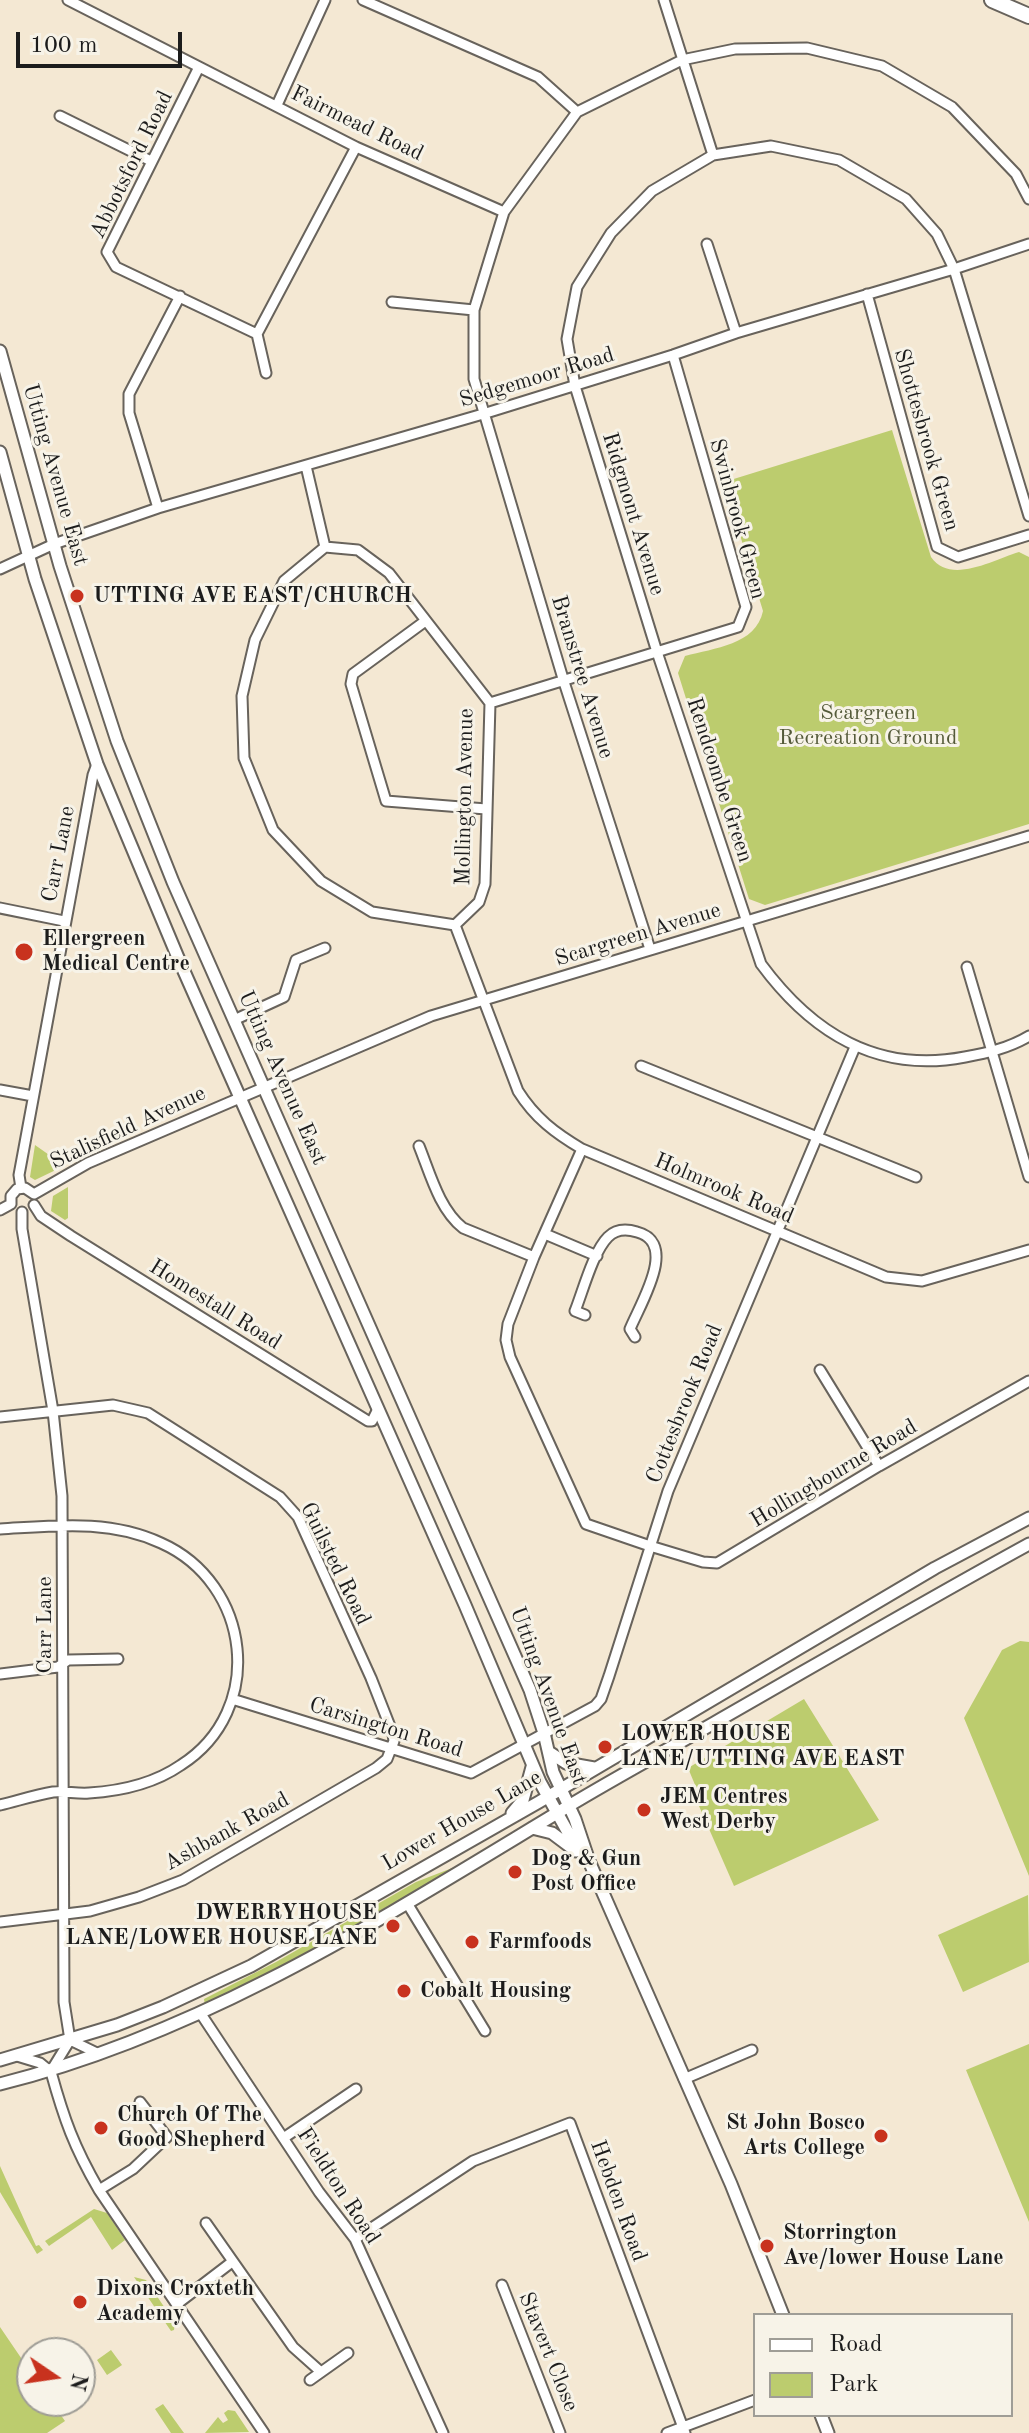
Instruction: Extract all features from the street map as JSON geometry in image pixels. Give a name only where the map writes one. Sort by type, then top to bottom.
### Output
[{"type":"main road","points":[[992,0],[1029,16]]},
{"type":"street","name":"Fairmead Road","points":[[69,0],[356,147],[504,212]]},
{"type":"street","points":[[277,105],[325,0]]},
{"type":"street","points":[[363,0],[538,77],[577,112],[682,60],[735,49],[807,48],[882,66],[952,107],[1016,174],[1029,199]]},
{"type":"street","points":[[664,0],[713,155],[771,146],[839,160],[906,199],[937,234],[954,269],[1029,516]]},
{"type":"street","name":"Abbotsford Road","points":[[199,67],[107,252],[116,267],[257,334]]},
{"type":"street","name":"Branstree Avenue","points":[[577,112],[504,212],[474,310],[474,379],[564,682],[650,949]]},
{"type":"street","points":[[60,116],[151,161]]},
{"type":"street","points":[[266,373],[257,334],[356,147]]},
{"type":"street","name":"Ridgmont Avenue","points":[[657,652],[575,386],[567,339],[577,287],[611,233],[652,191],[713,155]]},
{"type":"street","points":[[707,244],[736,333]]},
{"type":"street","name":"Sedgemoor Road","points":[[0,569],[54,544],[158,508],[483,414],[1029,244]]},
{"type":"street","name":"Shottesbrook Green","points":[[867,294],[937,547],[958,557],[1029,535]]},
{"type":"street","points":[[158,508],[129,413],[129,394],[180,296]]},
{"type":"street","points":[[392,302],[474,310]]},
{"type":"street","name":"Utting Avenue East","points":[[0,351],[87,656],[117,741],[173,882],[530,1690],[558,1788],[569,1806],[589,1861]]},
{"type":"street","name":"Swinbrook Green","points":[[490,703],[738,627],[746,607],[673,355]]},
{"type":"street","name":"Utting Avenue East","points":[[0,452],[72,696],[97,764],[239,1097],[532,1764],[570,1836],[589,1861]]},
{"type":"street","points":[[306,466],[325,547],[284,581],[255,640],[242,696],[244,758],[273,830],[321,881],[372,912],[455,925],[483,1001]]},
{"type":"street","name":"Mollington Avenue","points":[[325,547],[358,550],[389,573],[424,622],[490,703],[485,884],[479,902],[455,925]]},
{"type":"street","points":[[424,622],[353,674],[351,684],[386,801],[486,809]]},
{"type":"street","name":"Rendcombe Green","points":[[657,652],[761,964],[784,994],[808,1017],[855,1047]]},
{"type":"street","name":"Carr Lane","points":[[21,1188],[19,1175],[64,921],[97,764]]},
{"type":"street","name":"Scargreen Avenue","points":[[264,1087],[396,1028],[1029,836]]},
{"type":"street","points":[[0,908],[64,921]]},
{"type":"street","points":[[234,1020],[284,997],[296,960],[325,948]]},
{"type":"street","points":[[967,967],[1029,1177]]},
{"type":"street","name":"Holmrook Road","points":[[483,1001],[518,1091],[530,1110],[554,1133],[582,1149],[886,1277],[922,1281],[1029,1250]]},
{"type":"street","points":[[855,1047],[919,1061],[949,1060],[991,1052],[1029,1036]]},
{"type":"street","name":"Cottesbrook Road","points":[[525,1744],[595,1706],[601,1699],[668,1491],[855,1047]]},
{"type":"street","points":[[641,1066],[916,1177]]},
{"type":"street","name":"Stalisfield Avenue","points":[[34,1194],[88,1163],[264,1087]]},
{"type":"street","points":[[0,1090],[33,1096]]},
{"type":"street","points":[[419,1146],[453,1220],[463,1228],[534,1257]]},
{"type":"street","name":"Hollingbourne Road","points":[[582,1149],[534,1257],[508,1324],[506,1340],[510,1357],[586,1524],[703,1562],[717,1563],[1029,1381]]},
{"type":"street","points":[[21,1188],[11,1196],[11,1204],[22,1212],[34,1205]]},
{"type":"street","name":"Stalisfield Avenue","points":[[21,1188],[34,1194]]},
{"type":"street","name":"Stalisfield Avenue","points":[[34,1194],[34,1205]]},
{"type":"street","points":[[0,1210],[11,1204]]},
{"type":"street","name":"Homestall Road","points":[[34,1205],[41,1216],[71,1236],[368,1421],[372,1421],[378,1409]]},
{"type":"street","name":"Carr Lane","points":[[22,1212],[22,1229],[53,1411],[63,1525],[64,2002],[70,2040]]},
{"type":"street","points":[[585,1315],[575,1311],[609,1235],[626,1228],[645,1234],[655,1248],[658,1262],[630,1329],[635,1337]]},
{"type":"street","points":[[545,1234],[597,1256]]},
{"type":"street","points":[[820,1370],[879,1466]]},
{"type":"street","name":"Guilsted Road","points":[[0,1417],[113,1405],[148,1413],[280,1497],[298,1517],[371,1678],[393,1734],[391,1749]]},
{"type":"street","name":"Lower House Lane","points":[[0,2060],[70,2040],[163,2007],[224,1979],[547,1796],[922,1576],[1029,1518]]},
{"type":"street","points":[[0,1529],[63,1525],[105,1527],[159,1541],[185,1555],[223,1600],[235,1628],[239,1657],[232,1699],[219,1727],[198,1752],[168,1773],[122,1789],[92,1793],[55,1792],[0,1805]]},
{"type":"street","name":"Lower House Lane","points":[[0,2084],[51,2072],[101,2055],[201,2014],[346,1939],[569,1806],[1029,1544]]},
{"type":"street","points":[[0,1674],[58,1667],[68,1660],[118,1659]]},
{"type":"street","name":"Carsington Road","points":[[232,1699],[471,1773],[525,1744]]},
{"type":"street","name":"Ashbank Road","points":[[0,1922],[90,1911],[183,1880],[376,1768],[387,1759],[391,1749]]},
{"type":"street","points":[[549,1752],[566,1763],[594,1768]]},
{"type":"street","points":[[507,1819],[523,1800],[532,1764]]},
{"type":"street","points":[[532,1828],[558,1836],[589,1861],[731,2184],[782,2313]]},
{"type":"street","name":"Lower House Lane","points":[[407,1903],[485,2031]]},
{"type":"street","name":"Fieldton Road","points":[[201,2014],[319,2192],[355,2239],[443,2433]]},
{"type":"street","points":[[51,2072],[70,2040],[101,2055]]},
{"type":"street","points":[[684,2079],[752,2050]]},
{"type":"street","points":[[17,2056],[40,2063],[51,2072],[61,2114],[77,2153],[264,2433]]},
{"type":"street","points":[[285,2137],[356,2089]]},
{"type":"street","points":[[99,2190],[133,2169],[167,2137],[140,2102]]},
{"type":"street","name":"Hebden Road","points":[[355,2239],[473,2161],[570,2123],[684,2430]]},
{"type":"street","points":[[206,2223],[293,2347],[321,2372]]},
{"type":"street","points":[[177,2304],[232,2262]]},
{"type":"street","name":"Stavert Close","points":[[502,2285],[560,2433]]},
{"type":"street","points":[[310,2380],[348,2353]]},
{"type":"street","points":[[667,2433],[684,2430],[753,2401]]},
{"type":"green space","name":"Scargreen Recreation Ground","points":[[892,430],[931,557],[939,565],[960,570],[1019,552],[1029,557],[1029,824],[765,905],[749,899],[678,673],[685,656],[743,638],[759,622],[763,611],[724,482]]},
{"type":"green space","points":[[35,1145],[62,1167],[35,1180],[30,1177]]},
{"type":"green space","points":[[68,1187],[68,1218],[65,1220],[51,1211],[53,1196]]},
{"type":"green space","points":[[1020,1641],[1029,1642],[1029,1876],[964,1718],[1002,1650]]},
{"type":"green space","points":[[804,1699],[879,1820],[734,1886],[699,1806],[703,1804],[688,1768]]},
{"type":"green space","points":[[460,1865],[267,1976],[205,2006],[204,1999],[416,1882]]},
{"type":"green space","points":[[1028,1895],[1029,1962],[963,1992],[938,1935]]},
{"type":"green space","points":[[1029,2044],[1029,2222],[966,2070]]},
{"type":"green space","points":[[0,2166],[36,2246],[43,2250],[37,2254],[0,2192]]},
{"type":"green space","points":[[94,2209],[107,2213],[125,2240],[112,2250],[91,2217],[49,2246],[45,2241]]},
{"type":"green space","points":[[134,2277],[146,2280],[175,2323],[174,2330],[171,2331]]},
{"type":"green space","points":[[0,2327],[16,2350],[16,2417],[62,2417],[65,2421],[47,2433],[0,2433]]},
{"type":"green space","points":[[111,2350],[122,2365],[107,2375],[97,2360]]},
{"type":"green space","points":[[163,2404],[184,2433],[171,2433],[155,2409]]},
{"type":"green space","points":[[235,2411],[249,2432],[205,2433],[218,2417],[223,2423],[228,2420],[224,2413]]},
{"type":"place","name":"UTTING AVE EAST/CHURCH","points":[[77,596]]},
{"type":"place","name":"Ellergreen Medical Centre","points":[[24,952]]},
{"type":"place","name":"LOWER HOUSE LANE/UTTING AVE EAST","points":[[605,1747]]},
{"type":"place","name":"JEM Centres West Derby","points":[[644,1810]]},
{"type":"place","name":"Dog & Gun Post Office","points":[[515,1872]]},
{"type":"place","name":"DWERRYHOUSE LANE/LOWER HOUSE LANE","points":[[393,1926]]},
{"type":"place","name":"Farmfoods","points":[[472,1942]]},
{"type":"place","name":"Cobalt Housing","points":[[404,1991]]},
{"type":"place","name":"Church Of The Good Shepherd","points":[[101,2128]]},
{"type":"place","name":"St John Bosco Arts College","points":[[881,2136]]},
{"type":"place","name":"Storrington Ave/lower House Lane","points":[[767,2246]]},
{"type":"place","name":"Dixons Croxteth Academy","points":[[80,2302]]}]
